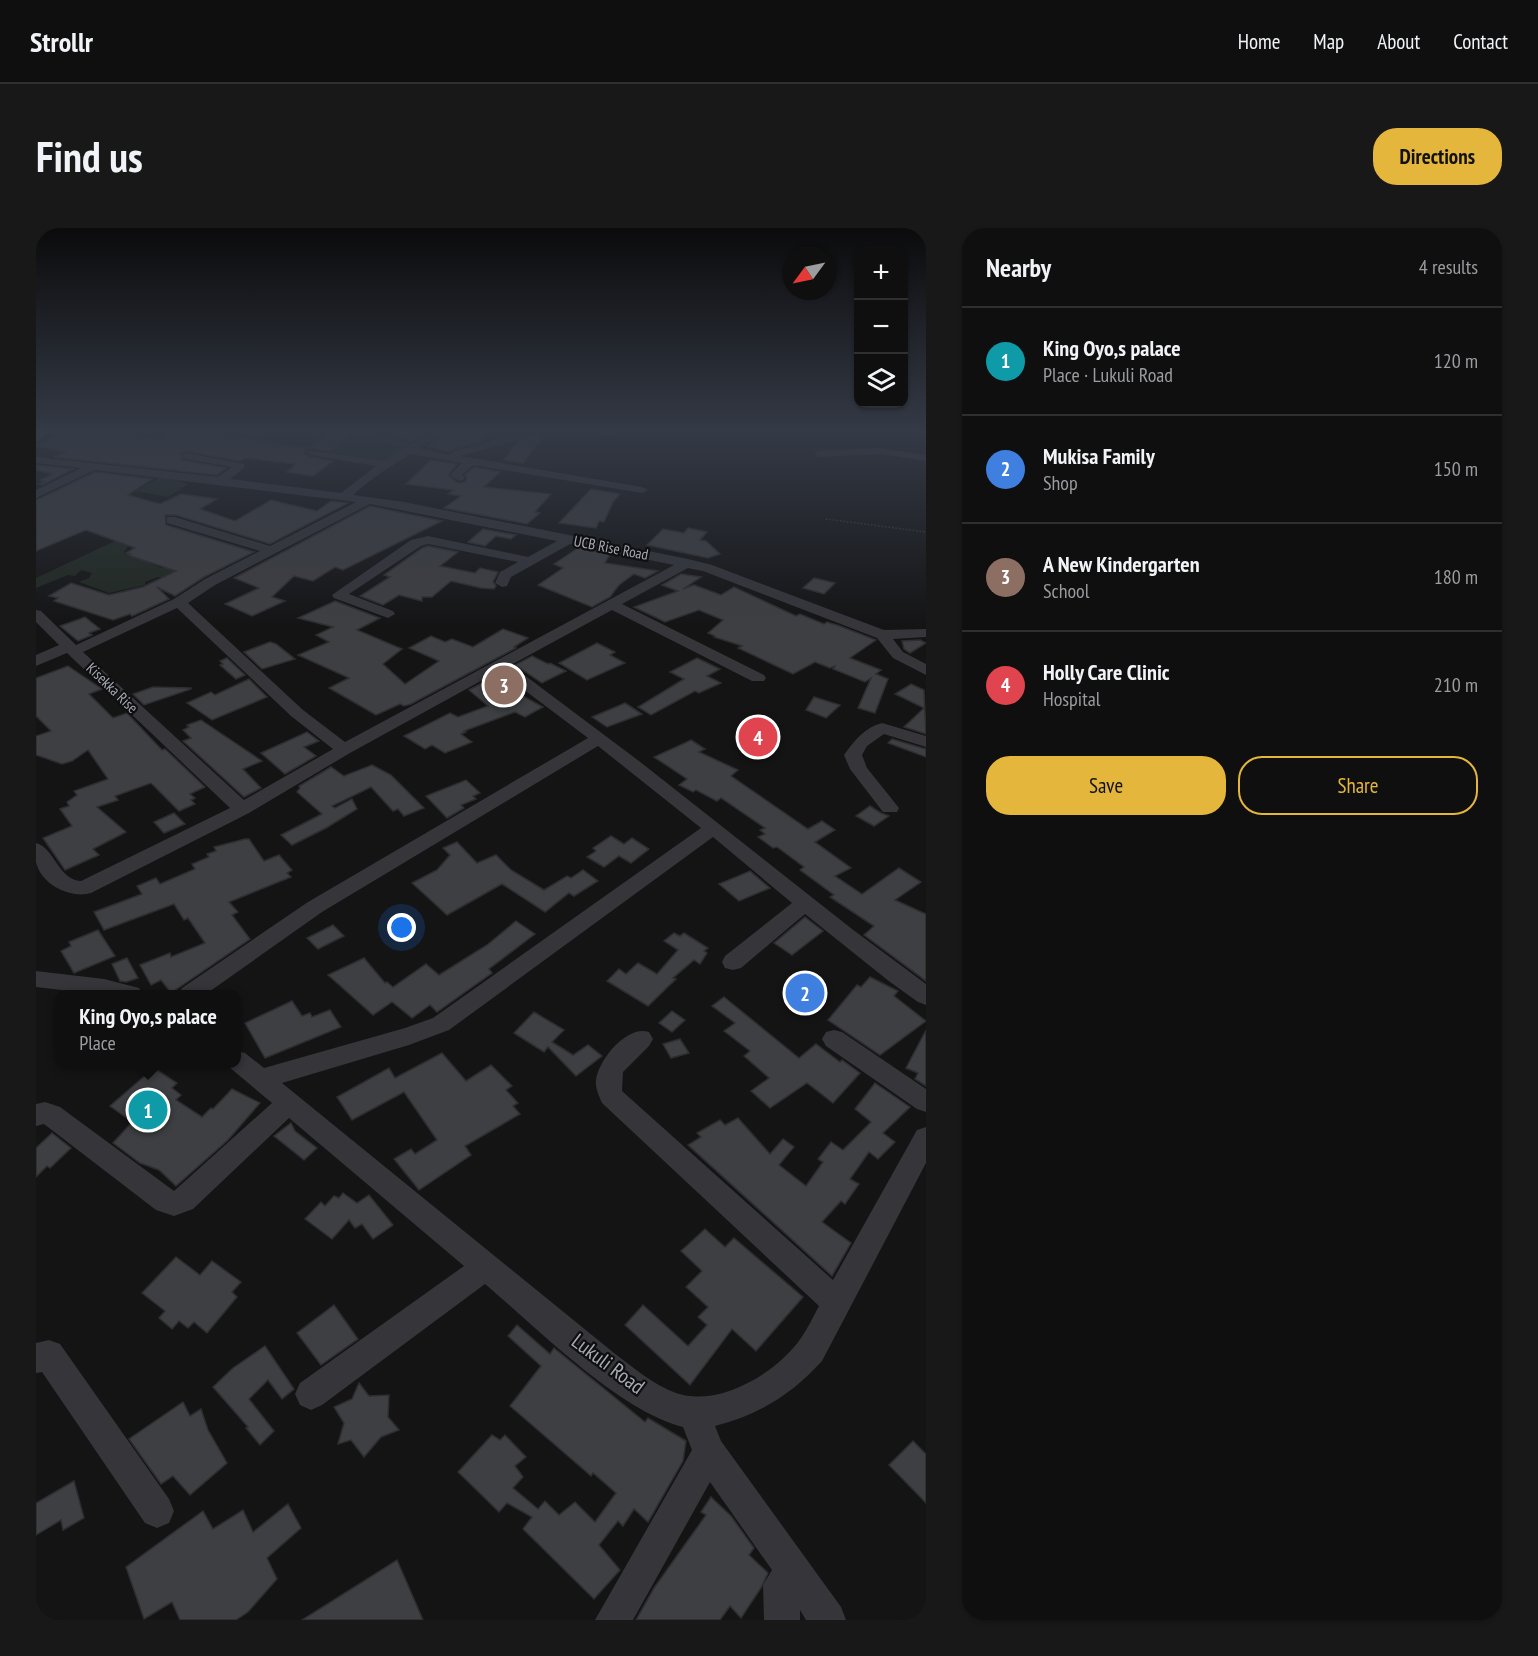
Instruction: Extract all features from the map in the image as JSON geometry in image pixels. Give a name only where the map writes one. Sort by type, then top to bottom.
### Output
[{"type":"street","name":"UCB Rise Road","points":[[335,496],[688,563],[707,568],[882,635]]},
{"type":"street","points":[[36,661],[72,649],[179,602],[210,582],[368,501]]},
{"type":"street","points":[[171,520],[273,550]]},
{"type":"street","points":[[388,614],[339,595],[416,543],[428,540],[530,561]]},
{"type":"street","points":[[502,583],[505,575],[568,540]]},
{"type":"street","points":[[36,849],[58,881],[74,889],[84,888],[302,777],[344,748],[688,563]]},
{"type":"street","points":[[179,602],[297,713],[344,748]]},
{"type":"street","points":[[613,605],[758,678]]},
{"type":"street","name":"Kisekka Rise","points":[[36,614],[242,809]]},
{"type":"street","points":[[882,635],[926,633]]},
{"type":"street","points":[[882,635],[898,655],[926,670]]},
{"type":"street","points":[[499,664],[545,696],[713,828],[804,904],[926,996]]},
{"type":"street","points":[[890,808],[860,769],[853,755],[861,743],[882,728],[926,742]]},
{"type":"street","points":[[196,990],[315,907],[598,739]]},
{"type":"street","points":[[261,1079],[409,1036],[441,1023],[505,980],[713,828]]},
{"type":"street","points":[[733,962],[804,904]]},
{"type":"street","points":[[36,979],[116,990]]},
{"type":"street","points":[[641,1039],[621,1055],[613,1066],[607,1088],[610,1096],[837,1303]]},
{"type":"street","points":[[834,1039],[926,1102]]},
{"type":"street","name":"Lukuli Road","points":[[241,1063],[603,1364],[667,1406],[694,1414]]},
{"type":"street","points":[[36,1115],[45,1113],[51,1115],[166,1201],[174,1204],[183,1200],[290,1102]]},
{"type":"street","points":[[828,1620],[709,1452],[694,1414],[752,1400],[789,1375],[811,1350],[926,1138]]},
{"type":"street","points":[[310,1394],[487,1266]]},
{"type":"street","points":[[36,1358],[49,1355],[157,1511]]},
{"type":"street","points":[[613,1620],[709,1452]]},
{"type":"street","points":[[782,1620],[781,1585],[795,1572]]},
{"type":"path","points":[[826,519],[926,532]]},
{"type":"shaded area","points":[[132,533],[129,545],[124,552],[126,556],[161,568],[177,558],[198,564],[169,578],[158,577],[145,582],[145,585],[109,593],[79,582],[89,578],[92,573],[81,570],[75,576],[68,575],[36,588],[36,578]]},
{"type":"building","points":[[45,496],[131,496],[160,504],[177,496],[195,496],[217,499],[200,509],[235,521],[271,500],[317,511],[331,501],[348,503],[270,544],[176,515],[165,515],[166,525],[254,552],[204,577],[175,596],[157,587],[169,599],[132,616],[130,614],[113,620],[54,601],[58,598],[49,596],[71,583],[109,595],[143,587],[176,571],[127,555],[130,554],[126,553],[135,548],[86,530],[36,551],[36,500]]},
{"type":"building","points":[[461,496],[549,496],[535,512],[540,513],[527,524],[444,508]]},
{"type":"building","points":[[584,496],[618,496],[604,522],[599,521],[596,528],[559,523]]},
{"type":"building","points":[[370,506],[442,521],[343,570],[335,567],[313,581],[294,576],[272,597],[285,601],[252,616],[225,604],[259,588],[234,578]]},
{"type":"building","points":[[688,528],[707,532],[700,540],[706,541],[720,554],[708,558],[647,545],[663,529],[684,533]]},
{"type":"building","points":[[483,529],[516,535],[511,539],[496,536],[485,546],[468,542]]},
{"type":"building","points":[[428,546],[458,552],[440,566],[475,573],[480,568],[498,572],[493,582],[496,586],[494,589],[481,588],[451,581],[432,597],[422,597],[422,601],[399,595],[383,605],[360,596],[390,577],[384,575]]},
{"type":"building","points":[[578,548],[610,554],[605,563],[658,571],[645,578],[634,574],[619,585],[610,597],[592,607],[538,585],[563,568],[554,564]]},
{"type":"building","points":[[681,574],[701,577],[683,589],[694,585],[721,595],[734,587],[796,616],[800,614],[824,624],[827,622],[876,640],[850,658],[881,670],[876,674],[888,679],[875,713],[858,708],[871,678],[865,682],[833,669],[835,666],[830,668],[815,662],[793,674],[738,648],[742,646],[708,633],[723,620],[699,610],[665,622],[634,607],[678,591],[662,585]]},
{"type":"building","points":[[814,578],[835,583],[824,594],[803,588]]},
{"type":"building","points":[[335,601],[380,618],[357,630],[402,649],[383,664],[405,684],[439,661],[409,648],[431,636],[445,642],[452,639],[473,647],[503,629],[528,638],[514,647],[516,648],[411,704],[404,706],[400,704],[376,715],[329,688],[349,678],[298,655],[329,642],[316,635],[333,627],[298,618]]},
{"type":"building","points":[[85,617],[100,629],[78,641],[60,626]]},
{"type":"building","points":[[920,640],[926,643],[910,653],[904,649],[902,641]]},
{"type":"building","points":[[270,642],[295,659],[262,669],[244,652]]},
{"type":"building","points":[[597,643],[615,652],[610,655],[625,663],[587,680],[559,663]]},
{"type":"building","points":[[532,656],[566,671],[542,683],[515,665]]},
{"type":"building","points":[[227,658],[245,675],[236,679],[220,665],[223,664],[220,661]]},
{"type":"building","points":[[697,658],[720,669],[707,676],[721,683],[699,693],[695,691],[651,715],[638,707],[684,679],[670,672]]},
{"type":"building","points":[[68,666],[102,689],[89,694],[113,718],[127,713],[162,750],[165,749],[205,787],[190,794],[195,798],[191,800],[195,804],[179,811],[151,783],[115,796],[118,800],[97,807],[126,832],[93,849],[99,855],[65,870],[43,838],[72,826],[60,809],[69,806],[67,802],[77,795],[74,791],[108,779],[88,750],[72,761],[62,764],[36,755],[36,736],[51,731],[36,716],[36,678]]},
{"type":"building","points":[[249,679],[267,697],[212,720],[187,703],[211,692],[215,695]]},
{"type":"building","points":[[484,682],[511,702],[523,696],[543,707],[525,717],[515,712],[464,731],[466,732],[461,734],[472,742],[445,753],[432,745],[425,749],[404,736],[450,713],[458,717],[488,706],[469,690]]},
{"type":"building","points":[[911,684],[924,690],[926,734],[904,727],[924,708],[895,694]]},
{"type":"building","points":[[153,687],[191,689],[144,705],[133,694]]},
{"type":"building","points":[[814,697],[840,705],[826,718],[806,710]]},
{"type":"building","points":[[625,703],[642,714],[607,727],[592,717]]},
{"type":"building","points":[[201,720],[262,761],[243,769],[261,788],[244,797],[183,741],[191,738],[183,730],[189,727],[187,725]]},
{"type":"building","points":[[307,732],[319,741],[304,747],[316,756],[285,774],[261,753]]},
{"type":"building","points":[[892,739],[926,749],[926,757],[888,743]]},
{"type":"building","points":[[691,740],[705,749],[699,752],[738,770],[731,776],[808,829],[822,821],[835,830],[815,842],[851,868],[835,876],[862,894],[899,868],[921,882],[895,900],[926,914],[926,981],[864,935],[874,926],[830,897],[834,895],[800,870],[804,867],[777,847],[773,848],[758,837],[765,834],[760,830],[765,828],[721,798],[717,801],[696,790],[693,792],[679,785],[687,779],[654,757]]},
{"type":"building","points":[[372,765],[391,775],[424,808],[404,816],[398,809],[393,811],[371,787],[332,806],[335,808],[352,799],[357,809],[326,828],[292,845],[281,835],[322,814],[297,792],[299,786],[331,767],[344,776]]},
{"type":"building","points":[[466,780],[480,793],[473,796],[476,799],[461,805],[464,808],[447,818],[426,796]]},
{"type":"building","points":[[870,806],[889,816],[874,826],[856,816]]},
{"type":"building","points":[[174,813],[185,824],[164,833],[154,822]]},
{"type":"building","points":[[611,836],[624,844],[632,838],[649,849],[631,863],[619,856],[604,867],[587,857],[596,851],[593,848]]},
{"type":"building","points":[[249,839],[264,861],[279,855],[292,870],[287,873],[291,877],[229,902],[238,912],[232,915],[250,939],[175,990],[169,990],[161,980],[151,985],[140,965],[170,953],[171,957],[205,943],[188,918],[184,920],[174,904],[104,930],[94,912],[142,894],[137,886],[156,878],[160,884],[195,869],[192,864],[209,857],[207,854],[216,851],[214,847]]},
{"type":"building","points":[[457,842],[477,863],[496,855],[511,870],[544,890],[567,876],[571,878],[583,870],[598,881],[574,896],[569,893],[545,912],[502,884],[447,915],[412,883],[437,870],[450,855],[443,848]]},
{"type":"building","points":[[750,871],[770,888],[739,901],[719,884]]},
{"type":"building","points":[[805,917],[823,931],[792,955],[774,943]]},
{"type":"building","points":[[516,921],[535,934],[489,969],[492,973],[437,1012],[430,1005],[412,1018],[392,1002],[373,1015],[328,975],[364,958],[385,983],[393,987],[426,964],[439,975],[487,945]]},
{"type":"building","points":[[333,925],[344,936],[318,949],[307,938]]},
{"type":"building","points":[[98,930],[115,956],[74,973],[61,951],[71,946],[69,942]]},
{"type":"building","points":[[674,933],[680,936],[684,933],[708,948],[704,951],[707,953],[700,964],[694,960],[673,978],[676,979],[648,1006],[607,981],[619,969],[626,974],[638,963],[657,974],[678,950],[664,941]]},
{"type":"building","points":[[127,958],[138,978],[126,982],[120,981],[112,964]]},
{"type":"building","points":[[870,977],[898,991],[894,996],[926,1021],[880,1055],[828,1020],[857,985],[861,987]]},
{"type":"building","points":[[724,997],[799,1058],[816,1044],[840,1062],[842,1060],[860,1073],[833,1103],[807,1083],[770,1108],[751,1091],[769,1078],[744,1056],[750,1051],[724,1031],[735,1023],[712,1006]]},
{"type":"building","points":[[292,1001],[302,1016],[310,1013],[312,1017],[330,1010],[341,1027],[265,1058],[245,1023]]},
{"type":"building","points":[[672,1011],[685,1020],[672,1032],[659,1023]]},
{"type":"building","points":[[534,1012],[564,1030],[552,1042],[573,1055],[588,1045],[602,1056],[576,1076],[548,1047],[544,1052],[514,1033]]},
{"type":"building","points":[[926,1030],[926,1086],[915,1079],[918,1073],[906,1068]]},
{"type":"building","points":[[680,1039],[689,1053],[671,1058],[663,1044]]},
{"type":"building","points":[[442,1053],[466,1081],[491,1065],[512,1086],[506,1090],[518,1103],[513,1106],[520,1114],[465,1146],[471,1155],[419,1190],[394,1159],[411,1149],[415,1154],[437,1140],[404,1092],[352,1120],[337,1097],[389,1068],[395,1078]]},
{"type":"building","points":[[154,1068],[177,1083],[172,1088],[181,1095],[176,1100],[202,1117],[232,1089],[260,1103],[228,1140],[176,1186],[159,1170],[140,1163],[113,1143],[132,1122],[110,1106]]},
{"type":"building","points":[[875,1083],[910,1107],[883,1133],[895,1142],[878,1159],[869,1152],[850,1179],[859,1184],[845,1204],[841,1201],[822,1222],[851,1243],[832,1276],[688,1145],[701,1137],[697,1133],[720,1120],[725,1125],[738,1118],[770,1154],[783,1139],[794,1147],[779,1165],[806,1186],[823,1162],[818,1159],[831,1142],[843,1150],[871,1122],[855,1109]]},
{"type":"building","points":[[291,1123],[295,1131],[317,1148],[304,1160],[274,1136]]},
{"type":"building","points":[[52,1133],[71,1148],[50,1168],[47,1166],[36,1177],[36,1148]]},
{"type":"building","points":[[343,1193],[357,1203],[369,1195],[393,1225],[373,1239],[362,1224],[355,1228],[349,1220],[332,1239],[305,1219],[321,1202],[325,1206],[334,1196],[339,1198]]},
{"type":"building","points":[[705,1229],[725,1247],[734,1238],[803,1297],[756,1351],[732,1329],[690,1385],[625,1325],[643,1305],[688,1346],[707,1325],[698,1317],[708,1307],[686,1287],[702,1271],[681,1251]]},
{"type":"building","points":[[176,1257],[200,1275],[212,1261],[241,1282],[232,1292],[237,1297],[207,1333],[194,1322],[188,1328],[179,1321],[172,1329],[159,1318],[165,1311],[142,1293]]},
{"type":"building","points":[[334,1305],[358,1339],[321,1365],[297,1333]]},
{"type":"building","points":[[517,1325],[550,1354],[554,1348],[645,1422],[648,1418],[686,1441],[683,1461],[648,1522],[634,1509],[623,1526],[618,1521],[599,1545],[620,1570],[594,1599],[523,1529],[532,1517],[507,1503],[499,1512],[458,1472],[492,1435],[500,1440],[505,1435],[526,1457],[515,1466],[523,1477],[513,1488],[538,1509],[545,1501],[559,1515],[575,1502],[595,1522],[616,1493],[593,1473],[591,1476],[510,1406],[541,1366],[508,1336]]},
{"type":"building","points":[[265,1346],[294,1389],[282,1399],[268,1380],[249,1399],[274,1431],[260,1445],[246,1428],[248,1427],[213,1387],[233,1368]]},
{"type":"building","points":[[359,1383],[369,1396],[389,1395],[388,1417],[399,1430],[381,1437],[364,1457],[351,1440],[338,1444],[344,1423],[334,1407],[352,1399]]},
{"type":"building","points":[[183,1402],[190,1416],[201,1409],[208,1430],[227,1463],[190,1495],[173,1476],[161,1484],[129,1439]]},
{"type":"building","points":[[913,1441],[926,1454],[926,1503],[889,1465]]},
{"type":"building","points":[[74,1481],[84,1518],[63,1530],[61,1520],[36,1535],[36,1503]]},
{"type":"building","points":[[711,1497],[731,1516],[754,1548],[749,1555],[768,1573],[761,1588],[741,1618],[730,1606],[720,1620],[636,1620],[654,1588],[706,1515],[701,1512]]},
{"type":"building","points":[[288,1504],[301,1528],[267,1558],[277,1579],[248,1612],[236,1620],[180,1620],[172,1602],[144,1619],[126,1567],[203,1511],[213,1529],[243,1510],[253,1532]]},
{"type":"building","points":[[397,1560],[423,1620],[302,1620]]},
{"type":"place","name":"A New Kindergarten","points":[[504,685]]},
{"type":"place","name":"Holly Care Clinic","points":[[758,737]]},
{"type":"place","name":"Mukisa Family","points":[[805,993]]},
{"type":"place","name":"King Oyo,s palace","points":[[148,1110]]}]
